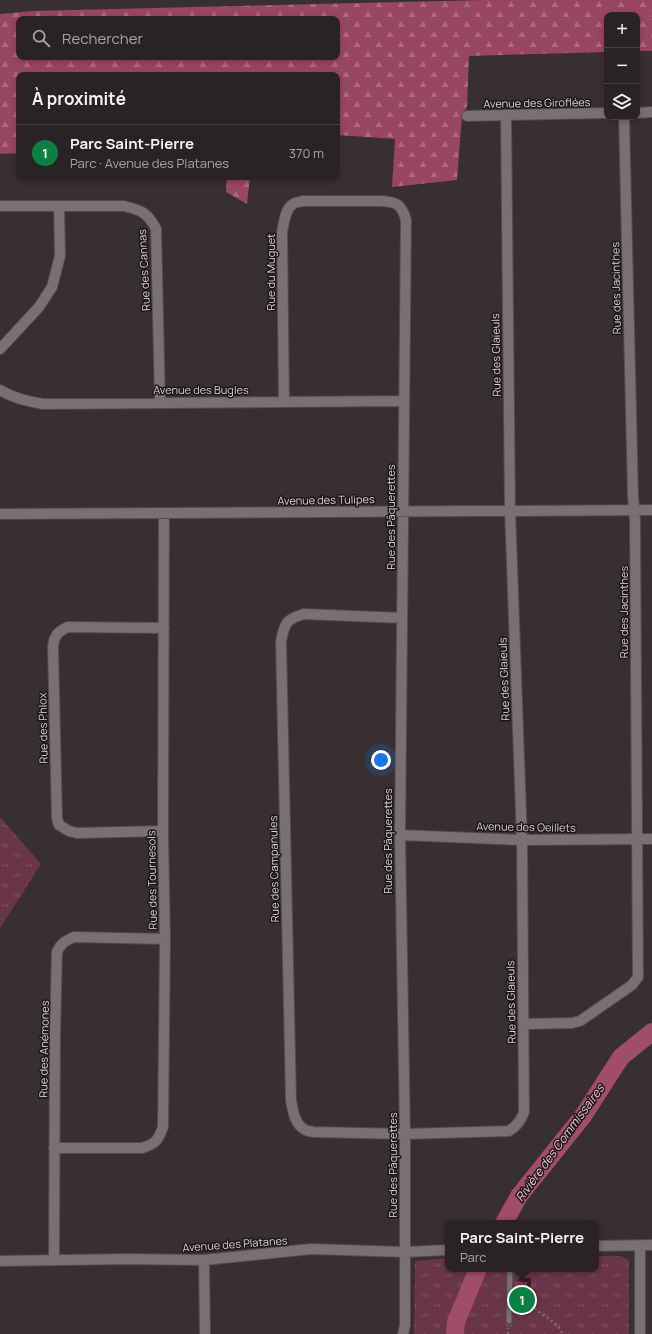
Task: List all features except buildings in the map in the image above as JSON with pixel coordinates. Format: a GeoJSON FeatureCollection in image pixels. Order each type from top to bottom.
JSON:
{"type":"FeatureCollection","features":[{"type":"Feature","properties":{"kind":"street"},"geometry":{"type":"LineString","coordinates":[[640,113],[652,112]]}},
{"type":"Feature","properties":{"kind":"street","name":"Avenue des Giroflées"},"geometry":{"type":"LineString","coordinates":[[467,116],[604,113]]}},
{"type":"Feature","properties":{"kind":"street","name":"Rue des Glaïeuls"},"geometry":{"type":"LineString","coordinates":[[405,1134],[509,1131],[521,1120],[524,1112],[522,840],[510,510],[506,116]]}},
{"type":"Feature","properties":{"kind":"street","name":"Rue des Jacinthes"},"geometry":{"type":"LineString","coordinates":[[524,1024],[572,1023],[580,1021],[632,985],[638,977],[634,510],[624,120]]}},
{"type":"Feature","properties":{"kind":"street","name":"Rue du Muguet"},"geometry":{"type":"LineString","coordinates":[[284,402],[282,232],[284,220],[288,210],[293,204],[303,201],[392,201],[399,205]]}},
{"type":"Feature","properties":{"kind":"street","name":"Rue des Pâquerettes"},"geometry":{"type":"LineString","coordinates":[[399,205],[404,212],[406,220],[400,835],[405,1134],[405,1326],[403,1334]]}},
{"type":"Feature","properties":{"kind":"street","name":"Rue des Cannas"},"geometry":{"type":"LineString","coordinates":[[0,206],[124,206],[144,212],[152,220],[156,229],[160,403]]}},
{"type":"Feature","properties":{"kind":"street"},"geometry":{"type":"LineString","coordinates":[[0,349],[39,307],[52,287],[60,256],[59,206]]}},
{"type":"Feature","properties":{"kind":"street","name":"Avenue des Bugles"},"geometry":{"type":"LineString","coordinates":[[0,390],[9,395],[43,404],[404,401]]}},
{"type":"Feature","properties":{"kind":"street","name":"Avenue des Tulipes"},"geometry":{"type":"LineString","coordinates":[[0,514],[164,514],[403,510],[652,510]]}},
{"type":"Feature","properties":{"kind":"street","name":"Rue des Tournesols"},"geometry":{"type":"LineString","coordinates":[[54,1148],[142,1148],[152,1145],[160,1136],[162,1127],[165,939],[163,830],[164,514]]}},
{"type":"Feature","properties":{"kind":"street","name":"Rue des Campanules"},"geometry":{"type":"LineString","coordinates":[[402,618],[304,614],[294,617],[287,622],[283,630],[281,642],[291,1100],[293,1114],[303,1129],[313,1132],[405,1134]]}},
{"type":"Feature","properties":{"kind":"street","name":"Rue des Phlox"},"geometry":{"type":"LineString","coordinates":[[163,830],[77,833],[68,832],[59,825],[57,818],[53,647],[56,635],[61,630],[68,627],[164,628]]}},
{"type":"Feature","properties":{"kind":"street","name":"Avenue des Oeillets"},"geometry":{"type":"LineString","coordinates":[[400,835],[522,840],[652,839]]}},
{"type":"Feature","properties":{"kind":"street","name":"Rue des Anémones"},"geometry":{"type":"LineString","coordinates":[[54,1260],[57,952],[60,945],[74,937],[165,939]]}},
{"type":"Feature","properties":{"kind":"street"},"geometry":{"type":"LineString","coordinates":[[599,1246],[652,1245]]}},
{"type":"Feature","properties":{"kind":"street"},"geometry":{"type":"LineString","coordinates":[[640,1246],[640,1334]]}},
{"type":"Feature","properties":{"kind":"street","name":"Avenue des Platanes"},"geometry":{"type":"LineString","coordinates":[[0,1261],[126,1259],[204,1260],[311,1250],[405,1252],[445,1250]]}},
{"type":"Feature","properties":{"kind":"street"},"geometry":{"type":"LineString","coordinates":[[204,1260],[204,1334]]}},
{"type":"Feature","properties":{"kind":"lane"},"geometry":{"type":"LineString","coordinates":[[509,1321],[510,1272]]}},
{"type":"Feature","properties":{"kind":"path"},"geometry":{"type":"LineString","coordinates":[[509,1300],[526,1302],[557,1325],[563,1334]]}},
{"type":"Feature","properties":{"kind":"green space"},"geometry":{"type":"Polygon","coordinates":[[[484,0],[652,0],[652,51],[640,51],[640,12],[604,12],[604,52],[469,56],[467,107],[462,115],[457,180],[392,187],[395,139],[340,135],[340,72],[16,72],[16,153],[0,154],[0,14],[33,11],[484,0]]]}},
{"type":"Feature","properties":{"kind":"green space"},"geometry":{"type":"Polygon","coordinates":[[[227,180],[250,180],[247,204],[226,192],[227,180]]]}},
{"type":"Feature","properties":{"kind":"green space"},"geometry":{"type":"Polygon","coordinates":[[[0,817],[41,864],[0,928],[0,817]]]}},
{"type":"Feature","properties":{"kind":"green space"},"geometry":{"type":"Polygon","coordinates":[[[599,1256],[622,1257],[629,1261],[629,1334],[414,1334],[415,1261],[445,1258],[445,1272],[599,1272],[599,1256]]]}},
{"type":"Feature","properties":{"kind":"waterway","name":"Rivière des Commissaires"},"geometry":{"type":"LineString","coordinates":[[506,1220],[519,1196],[583,1116],[621,1057],[652,1032]]}},
{"type":"Feature","properties":{"kind":"waterway","name":"Rivière des Commissaires"},"geometry":{"type":"LineString","coordinates":[[455,1334],[456,1322],[477,1272]]}},
{"type":"Feature","properties":{"kind":"place","name":"Parc Saint-Pierre"},"geometry":{"type":"Point","coordinates":[522,1300]}}]}
